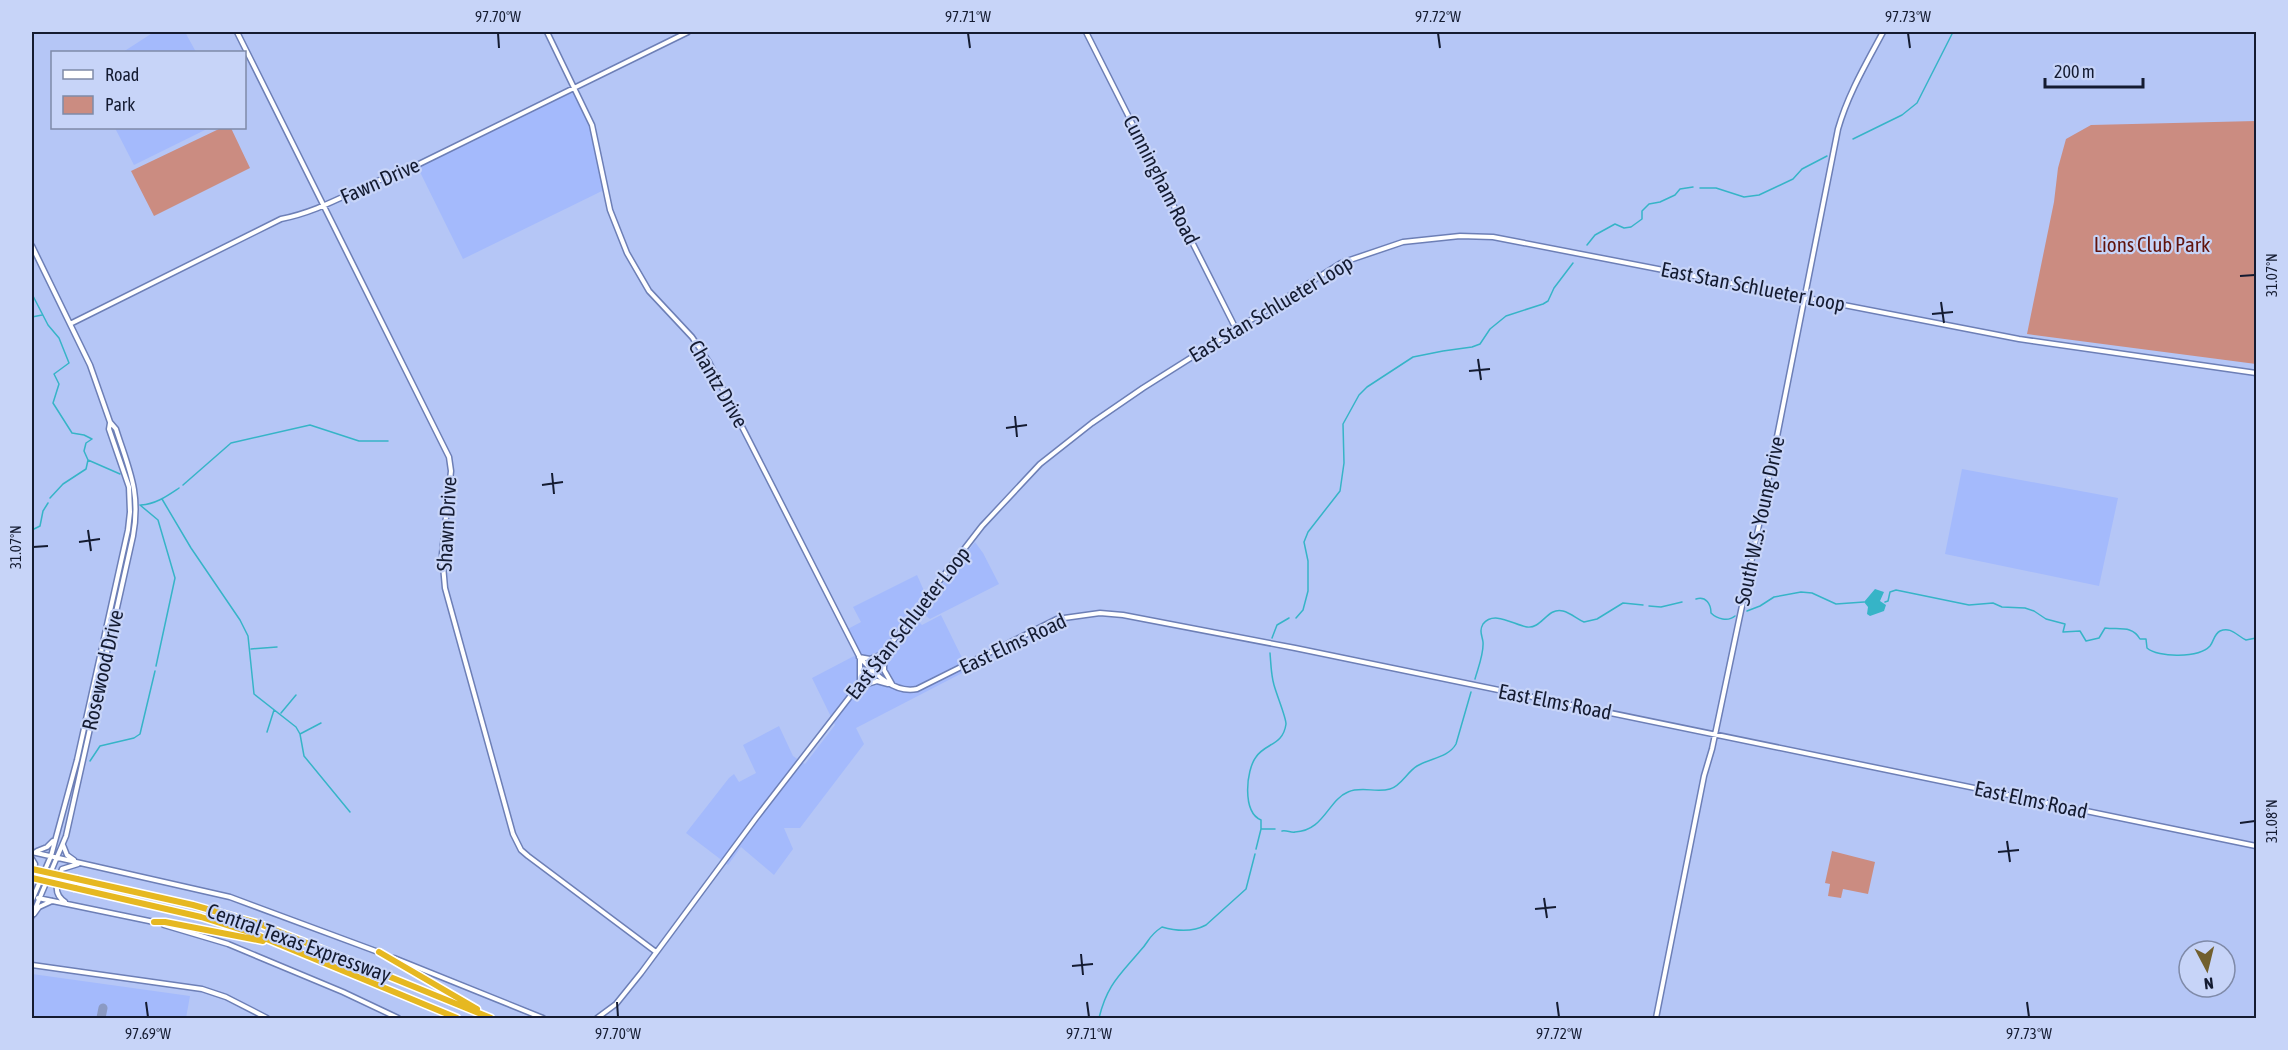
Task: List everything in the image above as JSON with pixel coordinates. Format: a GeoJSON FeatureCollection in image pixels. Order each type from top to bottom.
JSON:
{"type":"FeatureCollection","features":[{"type":"Feature","properties":{"kind":"highway","name":"Central Texas Expressway"},"geometry":{"type":"LineString","coordinates":[[32,869],[202,907],[260,924],[489,1018]]}},
{"type":"Feature","properties":{"kind":"highway","name":"Central Texas Expressway"},"geometry":{"type":"LineString","coordinates":[[32,878],[201,917],[278,944],[457,1018]]}},
{"type":"Feature","properties":{"kind":"highway"},"geometry":{"type":"LineString","coordinates":[[154,922],[165,922],[278,944]]}},
{"type":"Feature","properties":{"kind":"highway"},"geometry":{"type":"LineString","coordinates":[[379,952],[489,1018]]}},
{"type":"Feature","properties":{"kind":"main road","name":"Shawn Drive"},"geometry":{"type":"LineString","coordinates":[[237,32],[449,457],[451,471],[442,554],[445,588],[517,843],[528,856],[656,952]]}},
{"type":"Feature","properties":{"kind":"main road","name":"Chantz Drive"},"geometry":{"type":"LineString","coordinates":[[547,32],[592,125],[610,210],[627,253],[649,291],[692,337],[709,362],[860,657],[871,670]]}},
{"type":"Feature","properties":{"kind":"main road","name":"Fawn Drive"},"geometry":{"type":"LineString","coordinates":[[70,324],[281,219],[304,215],[372,183],[413,167],[688,32]]}},
{"type":"Feature","properties":{"kind":"main road","name":"Cunningham Road"},"geometry":{"type":"LineString","coordinates":[[1086,32],[1236,329]]}},
{"type":"Feature","properties":{"kind":"main road","name":"South W.S. Young Drive"},"geometry":{"type":"LineString","coordinates":[[1656,1018],[1838,129],[1845,106],[1883,32]]}},
{"type":"Feature","properties":{"kind":"main road","name":"East Stan Schlueter Loop"},"geometry":{"type":"LineString","coordinates":[[603,1018],[982,526],[1040,464],[1092,423],[1341,263],[1403,242],[1460,236],[1511,239],[2019,339],[2256,373]]}},
{"type":"Feature","properties":{"kind":"main road","name":"Rosewood Drive"},"geometry":{"type":"LineString","coordinates":[[32,246],[90,365],[110,422],[116,429],[134,486],[136,517],[62,844],[34,898]]}},
{"type":"Feature","properties":{"kind":"main road","name":"Rosewood Drive"},"geometry":{"type":"LineString","coordinates":[[32,917],[34,898],[51,856],[76,760],[128,530],[130,494],[109,429],[110,422]]}},
{"type":"Feature","properties":{"kind":"main road","name":"East Elms Road"},"geometry":{"type":"LineString","coordinates":[[871,670],[904,690],[917,689],[1051,622],[1071,616],[1100,613],[1135,617],[2256,846]]}},
{"type":"Feature","properties":{"kind":"main road"},"geometry":{"type":"LineString","coordinates":[[858,687],[861,678],[860,657],[870,658],[884,653],[884,670],[892,684]]}},
{"type":"Feature","properties":{"kind":"main road"},"geometry":{"type":"LineString","coordinates":[[858,687],[877,681],[892,684]]}},
{"type":"Feature","properties":{"kind":"main road"},"geometry":{"type":"LineString","coordinates":[[32,852],[47,847],[55,838]]}},
{"type":"Feature","properties":{"kind":"main road"},"geometry":{"type":"LineString","coordinates":[[62,844],[68,855],[80,862]]}},
{"type":"Feature","properties":{"kind":"main road"},"geometry":{"type":"LineString","coordinates":[[32,852],[230,897],[379,952],[543,1018]]}},
{"type":"Feature","properties":{"kind":"main road"},"geometry":{"type":"LineString","coordinates":[[32,859],[34,864],[32,878]]}},
{"type":"Feature","properties":{"kind":"main road"},"geometry":{"type":"LineString","coordinates":[[70,905],[59,898],[56,891],[58,879],[62,869],[80,862]]}},
{"type":"Feature","properties":{"kind":"main road"},"geometry":{"type":"LineString","coordinates":[[34,898],[154,922],[228,944],[343,992],[398,1018]]}},
{"type":"Feature","properties":{"kind":"main road"},"geometry":{"type":"LineString","coordinates":[[32,917],[39,907],[52,901]]}},
{"type":"Feature","properties":{"kind":"main road"},"geometry":{"type":"LineString","coordinates":[[33,964],[202,990],[234,1001],[267,1018]]}},
{"type":"Feature","properties":{"kind":"main road","name":"East Stan Schlueter Loop"},"geometry":{"type":"LineString","coordinates":[[597,1018],[606,1013]]}},
{"type":"Feature","properties":{"kind":"shaded area"},"geometry":{"type":"Polygon","coordinates":[[[154,32],[185,32],[195,51],[125,51],[154,32]]]}},
{"type":"Feature","properties":{"kind":"shaded area"},"geometry":{"type":"Polygon","coordinates":[[[574,91],[592,132],[604,190],[463,259],[418,168],[574,91]]]}},
{"type":"Feature","properties":{"kind":"shaded area"},"geometry":{"type":"Polygon","coordinates":[[[116,129],[207,129],[134,165],[116,129]]]}},
{"type":"Feature","properties":{"kind":"shaded area"},"geometry":{"type":"Polygon","coordinates":[[[1962,469],[2118,498],[2099,586],[1945,554],[1962,469]]]}},
{"type":"Feature","properties":{"kind":"shaded area"},"geometry":{"type":"Polygon","coordinates":[[[975,542],[999,584],[930,619],[921,612],[975,542]]]}},
{"type":"Feature","properties":{"kind":"shaded area"},"geometry":{"type":"Polygon","coordinates":[[[917,575],[925,593],[909,612],[922,625],[941,615],[968,670],[856,728],[864,744],[800,828],[784,828],[793,849],[774,875],[741,847],[728,865],[686,833],[729,778],[734,774],[739,782],[756,773],[743,745],[779,726],[793,756],[805,764],[835,725],[812,678],[856,655],[844,631],[861,622],[853,607],[917,575]]]}},
{"type":"Feature","properties":{"kind":"shaded area"},"geometry":{"type":"Polygon","coordinates":[[[1875,589],[1884,592],[1880,601],[1886,605],[1884,611],[1870,616],[1867,614],[1868,607],[1864,602],[1875,589]]]}},
{"type":"Feature","properties":{"kind":"shaded area"},"geometry":{"type":"Polygon","coordinates":[[[32,974],[190,996],[186,1018],[32,1018],[32,974]]]}},
{"type":"Feature","properties":{"kind":"green space","name":"Lions Club Park"},"geometry":{"type":"Polygon","coordinates":[[[2256,121],[2256,364],[2027,334],[2054,202],[2058,168],[2066,139],[2091,125],[2256,121]]]}},
{"type":"Feature","properties":{"kind":"green space"},"geometry":{"type":"Polygon","coordinates":[[[219,129],[231,129],[250,168],[154,216],[131,171],[219,129]]]}},
{"type":"Feature","properties":{"kind":"green space"},"geometry":{"type":"Polygon","coordinates":[[[1832,851],[1875,862],[1868,894],[1843,889],[1841,898],[1828,896],[1830,884],[1825,883],[1832,851]]]}},
{"type":"Feature","properties":{"kind":"waterway"},"geometry":{"type":"LineString","coordinates":[[1853,139],[1902,115],[1917,103],[1953,32]]}},
{"type":"Feature","properties":{"kind":"waterway"},"geometry":{"type":"LineString","coordinates":[[1700,188],[1716,188],[1744,197],[1759,195],[1793,179],[1802,169],[1827,156]]}},
{"type":"Feature","properties":{"kind":"waterway"},"geometry":{"type":"LineString","coordinates":[[1587,245],[1595,235],[1615,224],[1624,228],[1631,227],[1642,219],[1642,211],[1649,204],[1675,195],[1680,189],[1693,187]]}},
{"type":"Feature","properties":{"kind":"waterway"},"geometry":{"type":"LineString","coordinates":[[1296,618],[1303,610],[1308,591],[1308,561],[1304,542],[1308,532],[1340,491],[1344,463],[1343,424],[1359,395],[1367,387],[1413,357],[1480,344],[1490,329],[1506,316],[1548,301],[1554,288],[1573,263]]}},
{"type":"Feature","properties":{"kind":"waterway"},"geometry":{"type":"LineString","coordinates":[[32,294],[48,325],[59,338],[69,363],[54,374],[59,384],[53,403],[72,433],[92,439],[86,443],[84,451],[88,460],[120,474]]}},
{"type":"Feature","properties":{"kind":"waterway"},"geometry":{"type":"LineString","coordinates":[[32,317],[42,315]]}},
{"type":"Feature","properties":{"kind":"waterway"},"geometry":{"type":"LineString","coordinates":[[183,485],[231,443],[310,425],[359,441],[388,441]]}},
{"type":"Feature","properties":{"kind":"waterway"},"geometry":{"type":"LineString","coordinates":[[50,498],[63,484],[86,469],[88,460]]}},
{"type":"Feature","properties":{"kind":"waterway"},"geometry":{"type":"LineString","coordinates":[[141,505],[166,497],[179,488]]}},
{"type":"Feature","properties":{"kind":"waterway"},"geometry":{"type":"LineString","coordinates":[[162,499],[248,636],[254,694],[296,727],[300,734],[321,723]]}},
{"type":"Feature","properties":{"kind":"waterway"},"geometry":{"type":"LineString","coordinates":[[32,530],[40,526],[43,511],[48,503]]}},
{"type":"Feature","properties":{"kind":"waterway"},"geometry":{"type":"LineString","coordinates":[[140,505],[158,520],[175,578],[156,666]]}},
{"type":"Feature","properties":{"kind":"waterway"},"geometry":{"type":"LineString","coordinates":[[1885,602],[1888,601],[1890,592],[1896,590],[1969,605],[1993,603],[2002,607],[2025,608],[2046,619],[2065,624],[2063,632],[2080,631],[2086,641],[2099,638],[2105,628],[2125,629],[2133,632],[2140,639],[2146,639],[2147,648],[2152,651],[2169,655],[2188,655],[2205,650],[2210,646],[2216,634],[2224,630],[2231,631],[2246,640],[2256,638]]}},
{"type":"Feature","properties":{"kind":"waterway"},"geometry":{"type":"LineString","coordinates":[[1747,611],[1774,597],[1801,592],[1812,593],[1836,604],[1864,602]]}},
{"type":"Feature","properties":{"kind":"waterway"},"geometry":{"type":"LineString","coordinates":[[1696,599],[1707,601],[1711,613],[1716,617],[1726,619],[1735,616]]}},
{"type":"Feature","properties":{"kind":"waterway"},"geometry":{"type":"LineString","coordinates":[[1649,606],[1661,607],[1682,602]]}},
{"type":"Feature","properties":{"kind":"waterway"},"geometry":{"type":"LineString","coordinates":[[1475,679],[1483,651],[1481,629],[1488,620],[1498,618],[1532,627],[1553,612],[1563,611],[1584,622],[1597,619],[1623,603],[1643,605]]}},
{"type":"Feature","properties":{"kind":"waterway"},"geometry":{"type":"LineString","coordinates":[[1272,638],[1277,625],[1289,618]]}},
{"type":"Feature","properties":{"kind":"waterway"},"geometry":{"type":"LineString","coordinates":[[251,649],[277,647]]}},
{"type":"Feature","properties":{"kind":"waterway"},"geometry":{"type":"LineString","coordinates":[[1256,849],[1261,820],[1255,816],[1248,800],[1250,771],[1256,757],[1278,740],[1286,724],[1273,681],[1270,653]]}},
{"type":"Feature","properties":{"kind":"waterway"},"geometry":{"type":"LineString","coordinates":[[90,761],[100,746],[134,738],[140,734],[155,671]]}},
{"type":"Feature","properties":{"kind":"waterway"},"geometry":{"type":"LineString","coordinates":[[1282,831],[1305,830],[1319,821],[1335,801],[1348,792],[1390,789],[1417,766],[1453,749],[1471,692]]}},
{"type":"Feature","properties":{"kind":"waterway"},"geometry":{"type":"LineString","coordinates":[[281,713],[296,695]]}},
{"type":"Feature","properties":{"kind":"waterway"},"geometry":{"type":"LineString","coordinates":[[267,732],[274,710]]}},
{"type":"Feature","properties":{"kind":"waterway"},"geometry":{"type":"LineString","coordinates":[[300,734],[304,756],[350,812]]}},
{"type":"Feature","properties":{"kind":"waterway"},"geometry":{"type":"LineString","coordinates":[[1262,829],[1275,829]]}},
{"type":"Feature","properties":{"kind":"waterway"},"geometry":{"type":"LineString","coordinates":[[1099,1018],[1106,997],[1115,981],[1154,934],[1162,927],[1184,930],[1206,925],[1246,889],[1255,854]]}},
{"type":"Feature","properties":{"kind":"taxiway"},"geometry":{"type":"LineString","coordinates":[[101,1018],[103,1008]]}}]}
